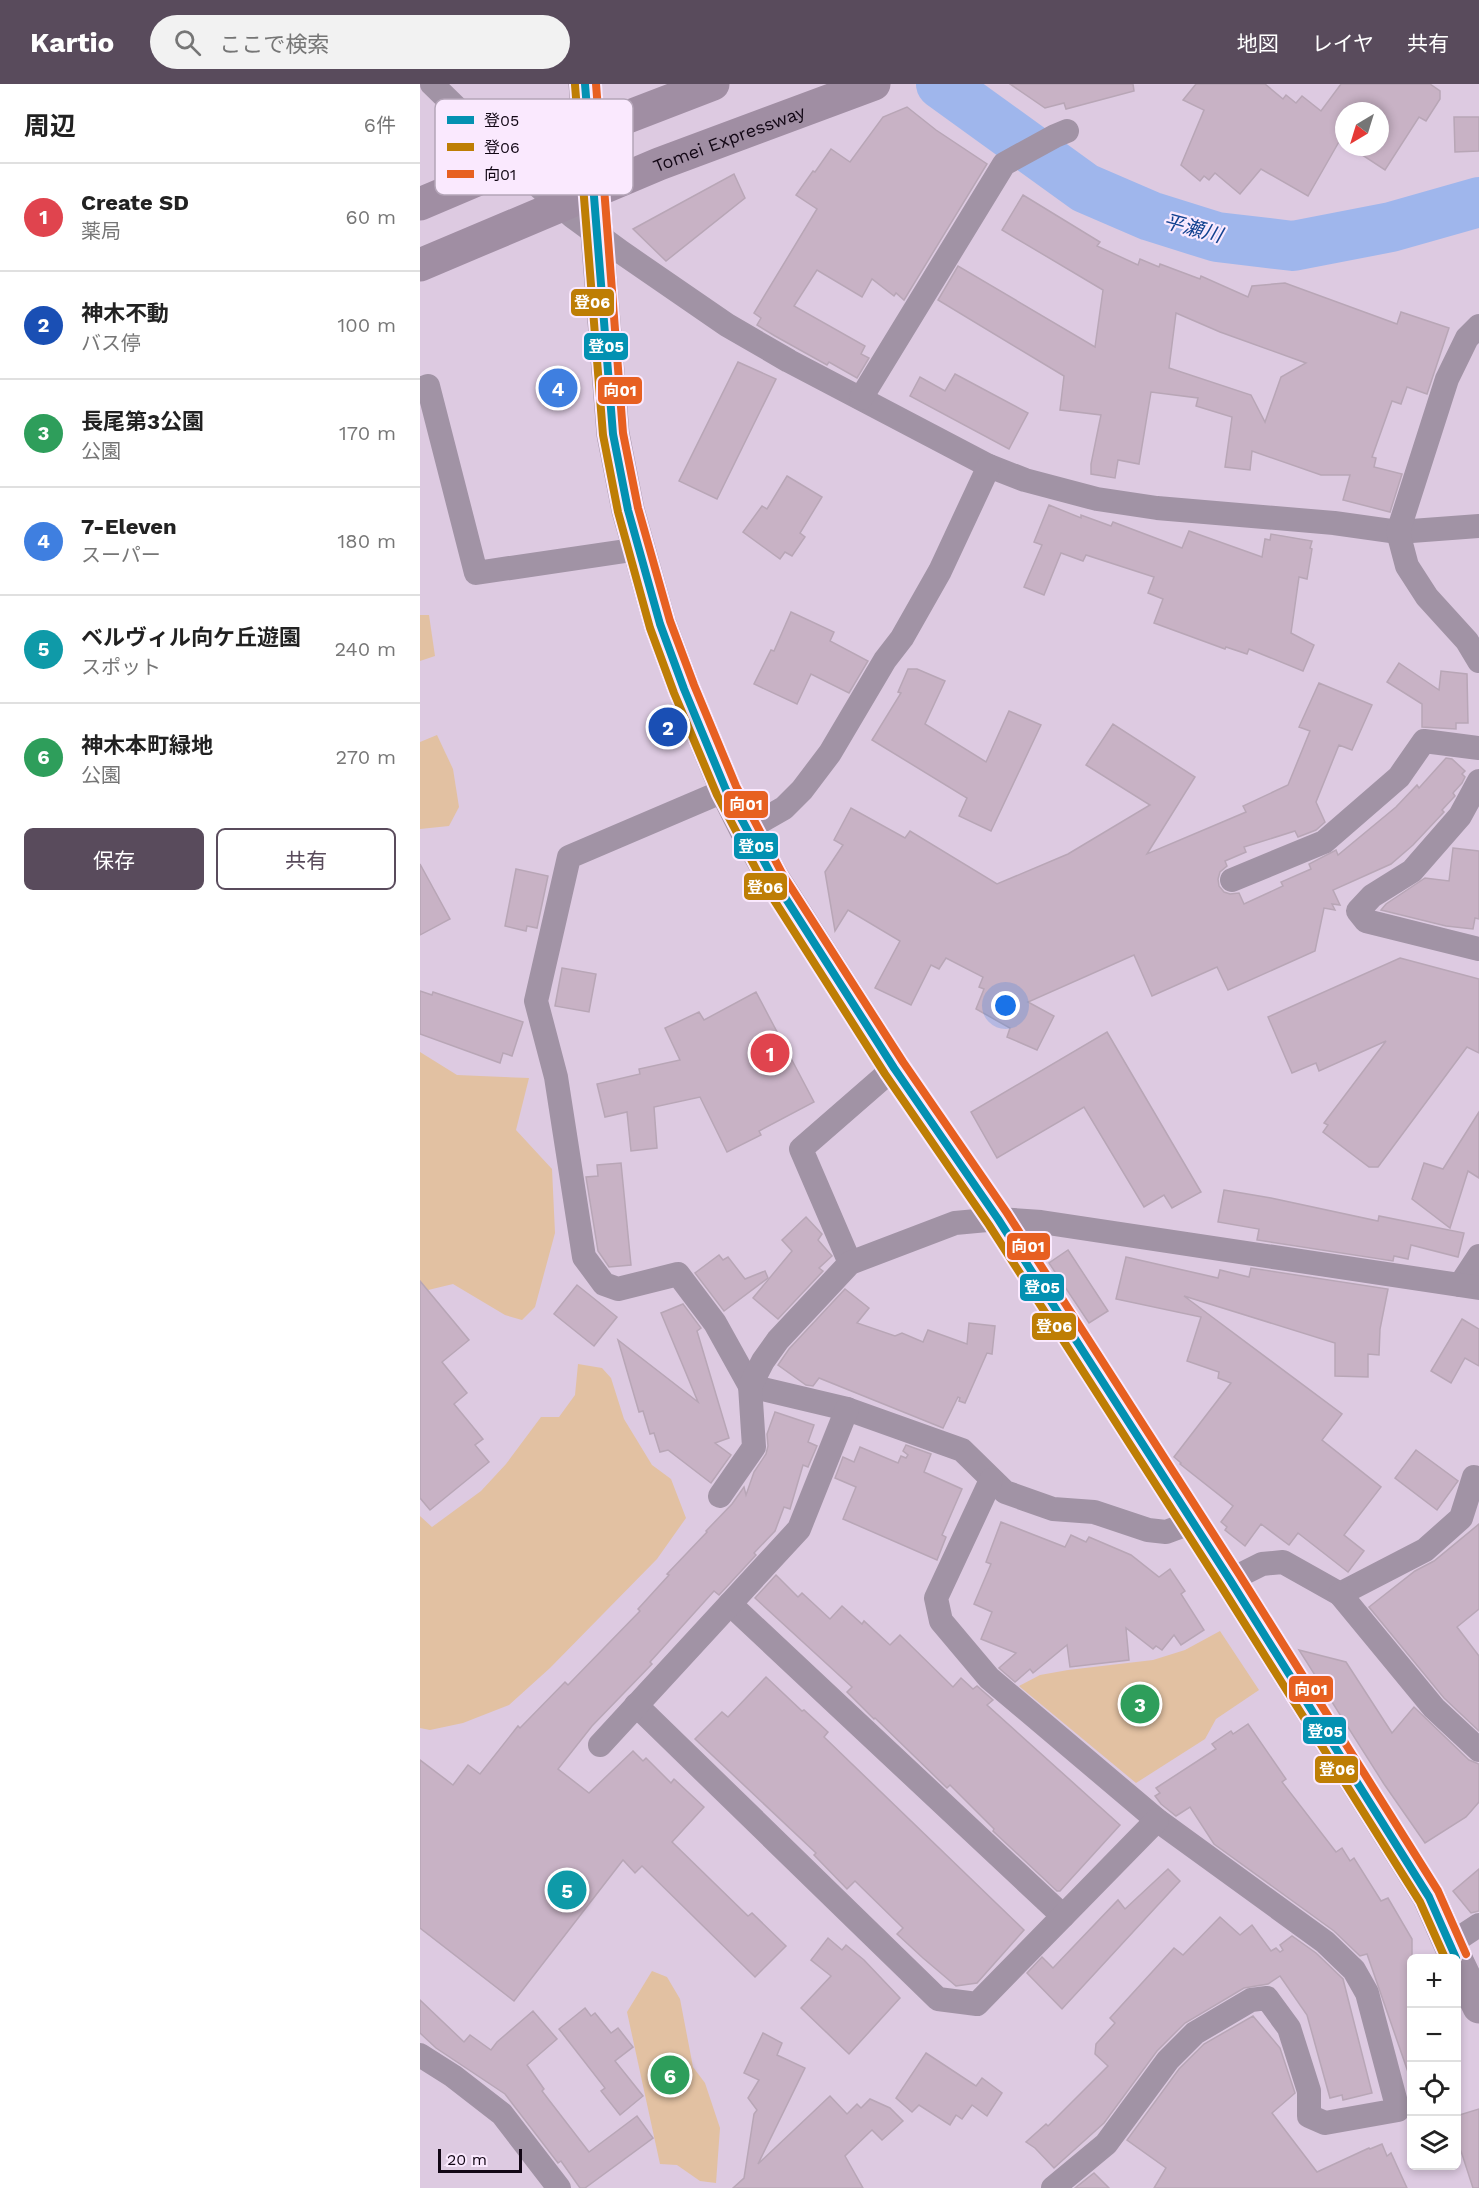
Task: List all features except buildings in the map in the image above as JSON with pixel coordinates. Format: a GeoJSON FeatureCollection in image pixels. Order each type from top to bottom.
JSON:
{"type":"FeatureCollection","features":[{"type":"Feature","properties":{"kind":"highway"},"geometry":{"type":"LineString","coordinates":[[633,115],[713,84]]}},
{"type":"Feature","properties":{"kind":"highway","name":"Tomei Expressway"},"geometry":{"type":"LineString","coordinates":[[633,175],[874,84]]}},
{"type":"Feature","properties":{"kind":"highway"},"geometry":{"type":"LineString","coordinates":[[420,204],[441,195]]}},
{"type":"Feature","properties":{"kind":"highway","name":"Tomei Expressway"},"geometry":{"type":"LineString","coordinates":[[420,265],[586,195]]}},
{"type":"Feature","properties":{"kind":"street"},"geometry":{"type":"LineString","coordinates":[[432,84],[447,99]]}},
{"type":"Feature","properties":{"kind":"street"},"geometry":{"type":"LineString","coordinates":[[585,84],[586,99]]}},
{"type":"Feature","properties":{"kind":"street"},"geometry":{"type":"LineString","coordinates":[[861,398],[1004,165],[1061,134]]}},
{"type":"Feature","properties":{"kind":"street"},"geometry":{"type":"LineString","coordinates":[[551,195],[597,234],[727,325],[789,361],[989,466],[1025,480],[1097,499],[1157,508],[1334,523],[1398,532],[1479,526]]}},
{"type":"Feature","properties":{"kind":"street"},"geometry":{"type":"LineString","coordinates":[[594,195],[613,434],[628,510],[664,635],[726,790],[746,830],[774,880],[894,1068],[998,1219],[1230,1580],[1429,1897],[1454,1954],[1479,1925]]}},
{"type":"Feature","properties":{"kind":"street"},"geometry":{"type":"LineString","coordinates":[[1479,326],[1467,338],[1447,379],[1398,532],[1407,566],[1427,597],[1467,640],[1479,661]]}},
{"type":"Feature","properties":{"kind":"street"},"geometry":{"type":"LineString","coordinates":[[420,389],[428,386],[476,573],[639,549]]}},
{"type":"Feature","properties":{"kind":"street"},"geometry":{"type":"LineString","coordinates":[[746,830],[784,808],[802,790],[830,753],[885,660],[902,638],[940,571],[989,466]]}},
{"type":"Feature","properties":{"kind":"street"},"geometry":{"type":"LineString","coordinates":[[1232,880],[1324,842],[1399,777],[1424,741],[1479,748]]}},
{"type":"Feature","properties":{"kind":"street"},"geometry":{"type":"LineString","coordinates":[[1479,782],[1460,816],[1412,871],[1372,896],[1358,910],[1366,921],[1479,949]]}},
{"type":"Feature","properties":{"kind":"street"},"geometry":{"type":"LineString","coordinates":[[720,1496],[754,1448],[750,1386],[715,1323],[678,1274],[618,1289],[604,1284],[584,1257],[556,1077],[536,1001],[569,857],[726,790]]}},
{"type":"Feature","properties":{"kind":"street"},"geometry":{"type":"LineString","coordinates":[[850,1263],[801,1149],[894,1068]]}},
{"type":"Feature","properties":{"kind":"street"},"geometry":{"type":"LineString","coordinates":[[750,1386],[778,1340],[850,1263],[955,1223],[998,1219],[1052,1224],[1469,1286],[1479,1256]]}},
{"type":"Feature","properties":{"kind":"street"},"geometry":{"type":"LineString","coordinates":[[750,1386],[847,1409],[962,1450],[1005,1492],[1053,1509],[1094,1512],[1148,1530],[1166,1532],[1193,1522]]}},
{"type":"Feature","properties":{"kind":"street"},"geometry":{"type":"LineString","coordinates":[[600,1745],[799,1529],[847,1409]]}},
{"type":"Feature","properties":{"kind":"street"},"geometry":{"type":"LineString","coordinates":[[1340,1594],[1425,1550],[1461,1518],[1474,1477]]}},
{"type":"Feature","properties":{"kind":"street"},"geometry":{"type":"LineString","coordinates":[[991,1480],[936,1598],[941,1621],[989,1678],[1157,1820],[1325,1942],[1354,1970],[1367,1993],[1398,2110],[1325,2123],[1309,2116],[1309,2091],[1289,2028],[1267,1998],[1251,2000],[1195,2033],[1168,2060],[1106,2144],[1053,2188]]}},
{"type":"Feature","properties":{"kind":"street"},"geometry":{"type":"LineString","coordinates":[[1230,1580],[1262,1564],[1283,1562],[1340,1594],[1434,1707],[1479,1750]]}},
{"type":"Feature","properties":{"kind":"street"},"geometry":{"type":"LineString","coordinates":[[730,1604],[1063,1917]]}},
{"type":"Feature","properties":{"kind":"street"},"geometry":{"type":"LineString","coordinates":[[636,1705],[938,1999],[977,2004],[1157,1820]]}},
{"type":"Feature","properties":{"kind":"street"},"geometry":{"type":"LineString","coordinates":[[1461,1969],[1479,2007]]}},
{"type":"Feature","properties":{"kind":"street"},"geometry":{"type":"LineString","coordinates":[[420,2055],[453,2076],[502,2114],[559,2188]]}},
{"type":"Feature","properties":{"kind":"shaded area"},"geometry":{"type":"Polygon","coordinates":[[[420,615],[429,615],[435,656],[420,661],[420,615]]]}},
{"type":"Feature","properties":{"kind":"shaded area"},"geometry":{"type":"Polygon","coordinates":[[[437,735],[453,769],[459,807],[449,826],[420,829],[420,742],[437,735]]]}},
{"type":"Feature","properties":{"kind":"shaded area"},"geometry":{"type":"Polygon","coordinates":[[[420,1052],[457,1075],[529,1078],[516,1130],[552,1169],[555,1233],[535,1307],[522,1320],[505,1315],[453,1284],[420,1292],[420,1052]]]}},
{"type":"Feature","properties":{"kind":"shaded area"},"geometry":{"type":"Polygon","coordinates":[[[578,1364],[602,1368],[611,1378],[624,1419],[652,1465],[671,1479],[686,1518],[657,1559],[550,1668],[509,1705],[463,1723],[430,1730],[420,1728],[420,1516],[432,1527],[481,1491],[506,1464],[541,1417],[559,1417],[575,1395],[578,1364]]]}},
{"type":"Feature","properties":{"kind":"shaded area"},"geometry":{"type":"Polygon","coordinates":[[[1220,1631],[1259,1690],[1216,1719],[1205,1739],[1136,1783],[1019,1686],[1040,1675],[1153,1660],[1185,1650],[1220,1631]]]}},
{"type":"Feature","properties":{"kind":"shaded area"},"geometry":{"type":"Polygon","coordinates":[[[652,1971],[667,1977],[680,1999],[693,2067],[705,2083],[720,2128],[716,2183],[700,2181],[677,2165],[660,2164],[627,2012],[652,1971]]]}},
{"type":"Feature","properties":{"kind":"waterway","name":"平瀬川"},"geometry":{"type":"LineString","coordinates":[[941,84],[1085,188],[1150,216],[1217,237],[1293,246],[1391,227],[1479,202]]}},
{"type":"Feature","properties":{"kind":"transit line","name":"登05"},"geometry":{"type":"LineString","coordinates":[[585,84],[586,99]]}},
{"type":"Feature","properties":{"kind":"transit line","name":"向01"},"geometry":{"type":"LineString","coordinates":[[596,84],[597,99]]}},
{"type":"Feature","properties":{"kind":"transit line","name":"登06"},"geometry":{"type":"LineString","coordinates":[[575,85],[576,99]]}},
{"type":"Feature","properties":{"kind":"transit line","name":"登06"},"geometry":{"type":"LineString","coordinates":[[584,195],[603,435],[618,512],[650,628],[674,693],[717,795],[765,886],[885,1074],[989,1225],[1221,1586],[1420,1902],[1443,1954]]}},
{"type":"Feature","properties":{"kind":"transit line","name":"登05"},"geometry":{"type":"LineString","coordinates":[[594,195],[613,434],[628,510],[660,624],[726,790],[774,880],[894,1068],[998,1219],[1230,1580],[1429,1897],[1454,1954]]}},
{"type":"Feature","properties":{"kind":"transit line","name":"向01"},"geometry":{"type":"LineString","coordinates":[[605,195],[623,433],[638,508],[670,621],[736,786],[783,875],[903,1062],[1007,1213],[1239,1574],[1438,1891],[1466,1954]]}},
{"type":"Feature","properties":{"kind":"place","name":"7-Eleven"},"geometry":{"type":"Point","coordinates":[558,388]}},
{"type":"Feature","properties":{"kind":"place","name":"神木不動"},"geometry":{"type":"Point","coordinates":[668,727]}},
{"type":"Feature","properties":{"kind":"place","name":"Create SD"},"geometry":{"type":"Point","coordinates":[770,1053]}},
{"type":"Feature","properties":{"kind":"place","name":"長尾第3公園"},"geometry":{"type":"Point","coordinates":[1140,1704]}},
{"type":"Feature","properties":{"kind":"place","name":"ベルヴィル向ケ丘遊園"},"geometry":{"type":"Point","coordinates":[567,1890]}},
{"type":"Feature","properties":{"kind":"place","name":"神木本町緑地"},"geometry":{"type":"Point","coordinates":[670,2075]}}]}
